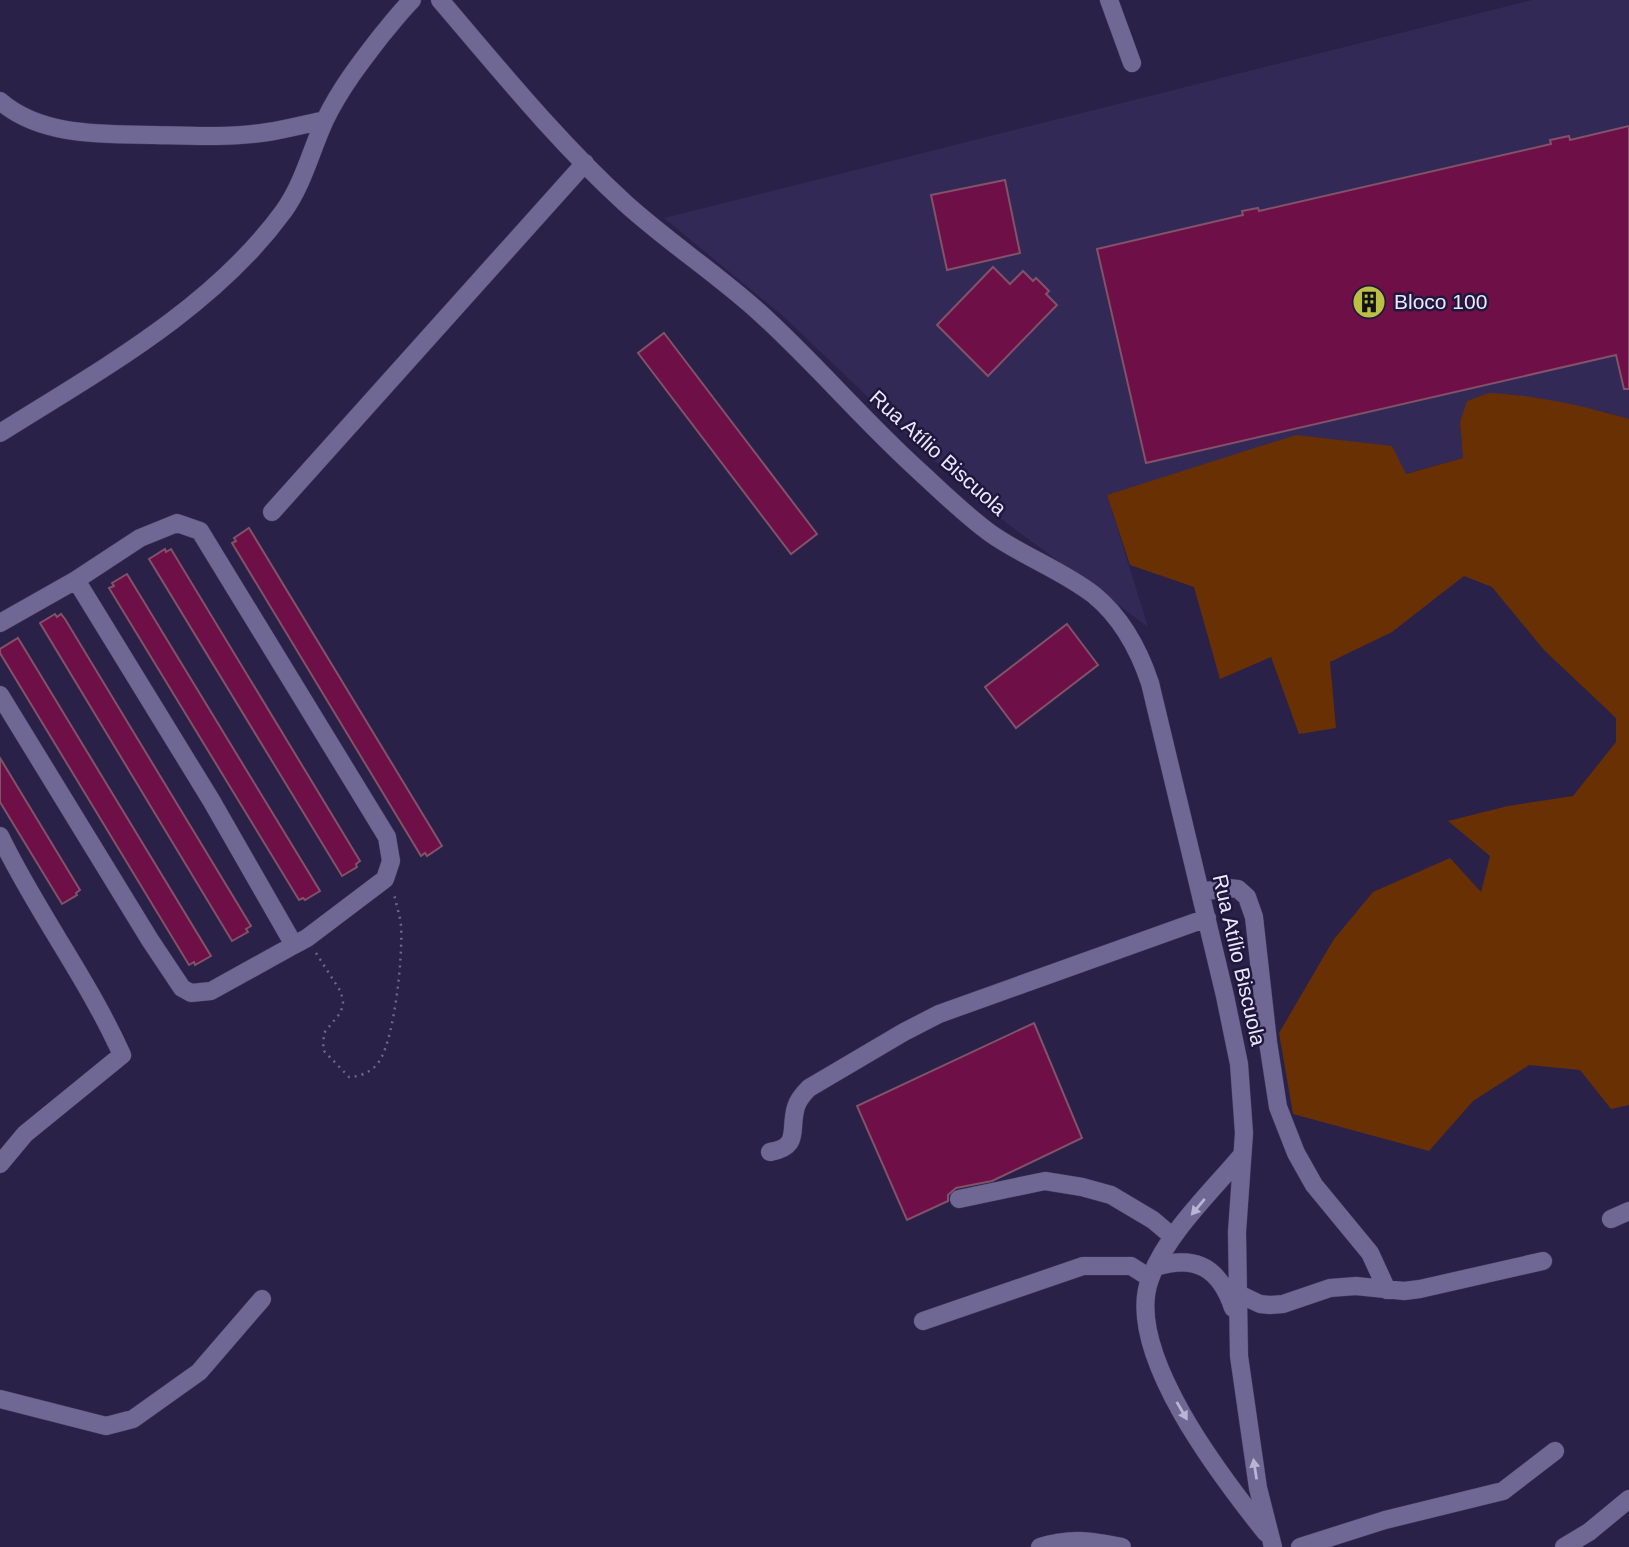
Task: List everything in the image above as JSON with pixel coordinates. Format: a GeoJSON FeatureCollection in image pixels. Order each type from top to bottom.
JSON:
{"type":"FeatureCollection","features":[{"type":"Feature","properties":{"kind":"street"},"geometry":{"type":"LineString","coordinates":[[0,433],[99,371],[196,302],[254,248],[285,209],[302,178],[326,120],[350,76],[412,0]]}},
{"type":"Feature","properties":{"kind":"street","name":"Rua Atílio Biscuola"},"geometry":{"type":"LineString","coordinates":[[440,0],[584,163],[658,232],[760,313],[965,513],[990,533],[1094,595],[1119,621],[1142,660],[1150,683],[1207,918],[1239,1064],[1244,1114],[1237,1232],[1237,1321],[1243,1395],[1258,1488],[1271,1541]]}},
{"type":"Feature","properties":{"kind":"street"},"geometry":{"type":"LineString","coordinates":[[1109,0],[1132,63]]}},
{"type":"Feature","properties":{"kind":"street"},"geometry":{"type":"LineString","coordinates":[[0,101],[10,110],[47,125],[91,134],[208,137],[267,132],[326,120]]}},
{"type":"Feature","properties":{"kind":"street"},"geometry":{"type":"LineString","coordinates":[[272,512],[584,163]]}},
{"type":"Feature","properties":{"kind":"street"},"geometry":{"type":"LineString","coordinates":[[0,623],[76,580],[140,538],[177,523],[200,531],[387,838],[391,861],[385,880],[300,941],[211,991],[191,993],[182,988],[150,940],[0,695]]}},
{"type":"Feature","properties":{"kind":"street"},"geometry":{"type":"LineString","coordinates":[[76,580],[300,941]]}},
{"type":"Feature","properties":{"kind":"street"},"geometry":{"type":"LineString","coordinates":[[0,836],[17,872],[107,1022],[122,1055],[25,1135],[0,1164]]}},
{"type":"Feature","properties":{"kind":"street"},"geometry":{"type":"LineString","coordinates":[[1200,892],[1238,889],[1247,897],[1254,917],[1278,1107],[1296,1153],[1314,1185],[1370,1253],[1387,1290]]}},
{"type":"Feature","properties":{"kind":"street"},"geometry":{"type":"LineString","coordinates":[[770,1152],[783,1150],[790,1142],[795,1110],[808,1087],[904,1032],[939,1014],[1207,918]]}},
{"type":"Feature","properties":{"kind":"street","name":"Rua Atílio Biscuola"},"geometry":{"type":"LineString","coordinates":[[1242,1154],[1173,1237],[1153,1273],[1144,1303],[1147,1329],[1160,1371],[1181,1411],[1240,1500],[1271,1541]]}},
{"type":"Feature","properties":{"kind":"street"},"geometry":{"type":"LineString","coordinates":[[959,1199],[1045,1181],[1082,1186],[1111,1195],[1153,1220],[1173,1237]]}},
{"type":"Feature","properties":{"kind":"street"},"geometry":{"type":"LineString","coordinates":[[1611,1219],[1629,1211]]}},
{"type":"Feature","properties":{"kind":"street"},"geometry":{"type":"LineString","coordinates":[[1237,1293],[1260,1304],[1283,1304],[1330,1288],[1356,1286],[1387,1290],[1420,1289],[1543,1261]]}},
{"type":"Feature","properties":{"kind":"street"},"geometry":{"type":"LineString","coordinates":[[923,1321],[1083,1266],[1131,1266],[1153,1273],[1183,1262],[1210,1270],[1226,1287],[1237,1321]]}},
{"type":"Feature","properties":{"kind":"street"},"geometry":{"type":"LineString","coordinates":[[0,1399],[106,1426],[133,1419],[199,1372],[262,1299]]}},
{"type":"Feature","properties":{"kind":"street"},"geometry":{"type":"LineString","coordinates":[[1300,1547],[1385,1520],[1503,1492],[1555,1451]]}},
{"type":"Feature","properties":{"kind":"street"},"geometry":{"type":"LineString","coordinates":[[1564,1547],[1589,1532],[1629,1499]]}},
{"type":"Feature","properties":{"kind":"street"},"geometry":{"type":"LineString","coordinates":[[1040,1547],[1062,1540],[1122,1547]]}},
{"type":"Feature","properties":{"kind":"path"},"geometry":{"type":"LineString","coordinates":[[300,941],[342,997],[341,1012],[324,1033],[323,1050],[349,1077],[361,1077],[380,1063],[398,974],[401,925],[393,888],[385,880]]}},
{"type":"Feature","properties":{"kind":"shaded area"},"geometry":{"type":"Polygon","coordinates":[[[1532,0],[1629,0],[1629,419],[1597,410],[1509,394],[1460,422],[1463,458],[1405,474],[1392,446],[1107,495],[1148,627],[978,502],[784,317],[664,218],[1532,0]]]}},
{"type":"Feature","properties":{"kind":"shaded area"},"geometry":{"type":"Polygon","coordinates":[[[1489,393],[1560,402],[1629,419],[1629,1105],[1611,1109],[1580,1070],[1529,1065],[1473,1101],[1429,1151],[1293,1114],[1279,1033],[1334,939],[1373,892],[1450,858],[1481,892],[1490,856],[1448,821],[1508,806],[1573,796],[1616,742],[1616,718],[1544,650],[1492,587],[1464,576],[1392,632],[1330,662],[1336,728],[1299,734],[1271,657],[1220,679],[1194,587],[1130,565],[1107,495],[1296,435],[1392,446],[1406,474],[1463,458],[1460,422],[1467,401],[1489,393]]]}},
{"type":"Feature","properties":{"kind":"building","name":"Bloco 100"},"geometry":{"type":"Polygon","coordinates":[[[1629,126],[1629,389],[1624,389],[1616,355],[1146,463],[1097,249],[1243,215],[1242,211],[1258,208],[1259,211],[1551,144],[1550,140],[1569,136],[1570,140],[1629,126]]]}},
{"type":"Feature","properties":{"kind":"building"},"geometry":{"type":"Polygon","coordinates":[[[1005,180],[1020,253],[947,270],[931,195],[1005,180]]]}},
{"type":"Feature","properties":{"kind":"building"},"geometry":{"type":"Polygon","coordinates":[[[993,267],[1010,284],[1023,271],[1033,281],[1036,278],[1049,291],[1046,294],[1057,305],[988,376],[937,325],[993,267]]]}},
{"type":"Feature","properties":{"kind":"building"},"geometry":{"type":"Polygon","coordinates":[[[664,333],[817,534],[791,554],[638,353],[664,333]]]}},
{"type":"Feature","properties":{"kind":"building"},"geometry":{"type":"Polygon","coordinates":[[[249,528],[442,846],[427,856],[425,853],[421,856],[232,543],[236,541],[234,538],[249,528]]]}},
{"type":"Feature","properties":{"kind":"building"},"geometry":{"type":"Polygon","coordinates":[[[165,549],[166,552],[171,549],[360,861],[356,864],[357,867],[342,876],[149,559],[165,549]]]}},
{"type":"Feature","properties":{"kind":"building"},"geometry":{"type":"Polygon","coordinates":[[[127,574],[320,891],[305,900],[299,900],[109,588],[114,586],[112,583],[127,574]]]}},
{"type":"Feature","properties":{"kind":"building"},"geometry":{"type":"Polygon","coordinates":[[[55,614],[57,617],[61,614],[65,619],[251,926],[246,929],[248,932],[232,941],[40,623],[55,614]]]}},
{"type":"Feature","properties":{"kind":"building"},"geometry":{"type":"Polygon","coordinates":[[[1067,624],[1098,665],[1016,728],[985,687],[1067,624]]]}},
{"type":"Feature","properties":{"kind":"building"},"geometry":{"type":"Polygon","coordinates":[[[18,638],[211,956],[195,965],[194,962],[189,965],[0,653],[0,649],[18,638]]]}},
{"type":"Feature","properties":{"kind":"building"},"geometry":{"type":"Polygon","coordinates":[[[0,758],[80,890],[77,895],[62,904],[0,802],[0,758]]]}},
{"type":"Feature","properties":{"kind":"building"},"geometry":{"type":"Polygon","coordinates":[[[1034,1023],[1082,1138],[992,1181],[956,1188],[948,1195],[948,1201],[907,1220],[857,1106],[1034,1023]]]}},
{"type":"Feature","properties":{"kind":"place","name":"Bloco 100"},"geometry":{"type":"Point","coordinates":[1369,302]}}]}
